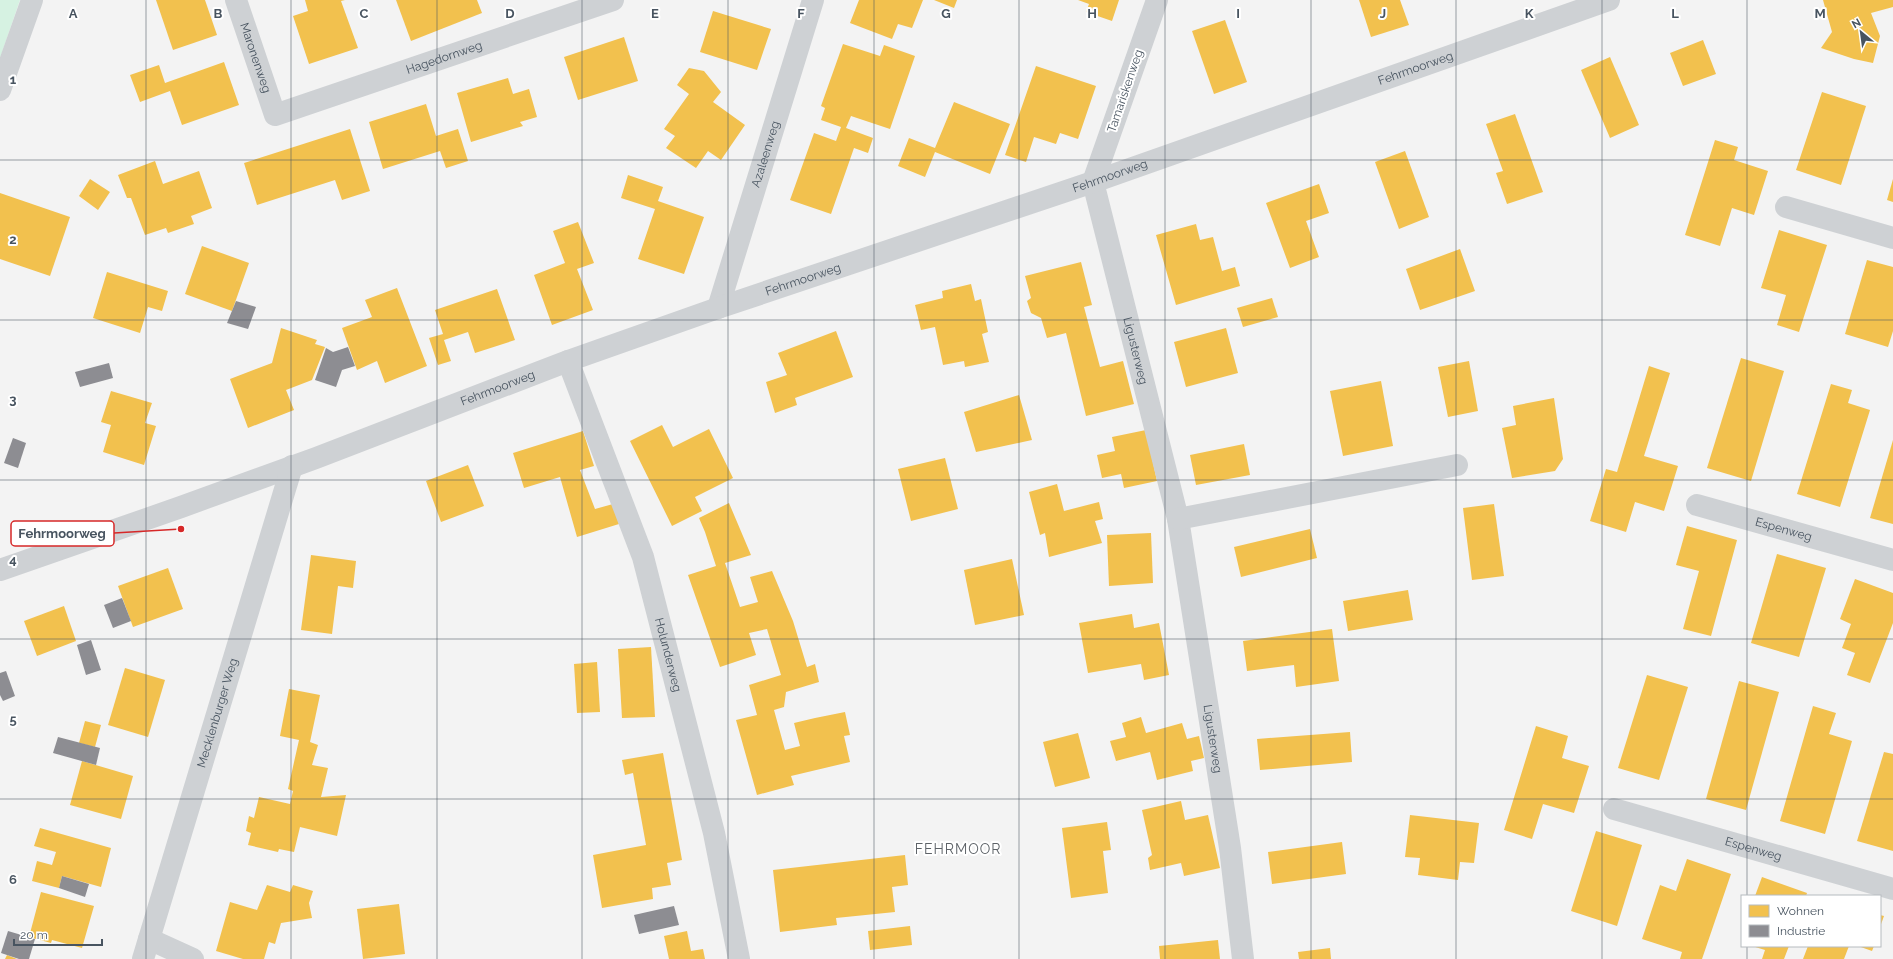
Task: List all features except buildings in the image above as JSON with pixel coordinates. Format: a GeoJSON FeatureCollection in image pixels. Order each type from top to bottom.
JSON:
{"type":"FeatureCollection","features":[{"type":"Feature","properties":{"kind":"street"},"geometry":{"type":"LineString","coordinates":[[0,90],[32,0]]}},
{"type":"Feature","properties":{"kind":"street","name":"Maronenweg"},"geometry":{"type":"LineString","coordinates":[[236,0],[275,115]]}},
{"type":"Feature","properties":{"kind":"street","name":"Hagedornweg"},"geometry":{"type":"LineString","coordinates":[[275,115],[613,0]]}},
{"type":"Feature","properties":{"kind":"street","name":"Azaleenweg"},"geometry":{"type":"LineString","coordinates":[[718,308],[813,0]]}},
{"type":"Feature","properties":{"kind":"street","name":"Tamariskenweg"},"geometry":{"type":"LineString","coordinates":[[1093,182],[1157,0]]}},
{"type":"Feature","properties":{"kind":"street","name":"Fehrmoorweg"},"geometry":{"type":"LineString","coordinates":[[0,570],[181,507],[568,361],[718,308],[1093,182],[1609,0]]}},
{"type":"Feature","properties":{"kind":"street","name":"Ligusterweg"},"geometry":{"type":"LineString","coordinates":[[1093,182],[1178,519],[1230,848],[1243,959]]}},
{"type":"Feature","properties":{"kind":"street"},"geometry":{"type":"LineString","coordinates":[[1786,207],[1893,238]]}},
{"type":"Feature","properties":{"kind":"street","name":"Holunderweg"},"geometry":{"type":"LineString","coordinates":[[568,361],[643,557],[714,833],[739,959]]}},
{"type":"Feature","properties":{"kind":"street"},"geometry":{"type":"LineString","coordinates":[[1178,519],[1457,465]]}},
{"type":"Feature","properties":{"kind":"street","name":"Mecklenburger Weg"},"geometry":{"type":"LineString","coordinates":[[146,949],[292,466]]}},
{"type":"Feature","properties":{"kind":"street","name":"Espenweg"},"geometry":{"type":"LineString","coordinates":[[1697,505],[1893,560]]}},
{"type":"Feature","properties":{"kind":"street","name":"Espenweg"},"geometry":{"type":"LineString","coordinates":[[1614,809],[1893,889]]}},
{"type":"Feature","properties":{"kind":"street"},"geometry":{"type":"LineString","coordinates":[[146,949],[193,959]]}},
{"type":"Feature","properties":{"kind":"green space"},"geometry":{"type":"Polygon","coordinates":[[[0,0],[20,0],[0,58],[0,0]]]}},
{"type":"Feature","properties":{"kind":"place","name":"Fehrmoorweg"},"geometry":{"type":"Point","coordinates":[181,529]}},
{"type":"Feature","properties":{"kind":"district","name":"FEHRMOOR"},"geometry":{"type":"Point","coordinates":[958,849]}}]}
